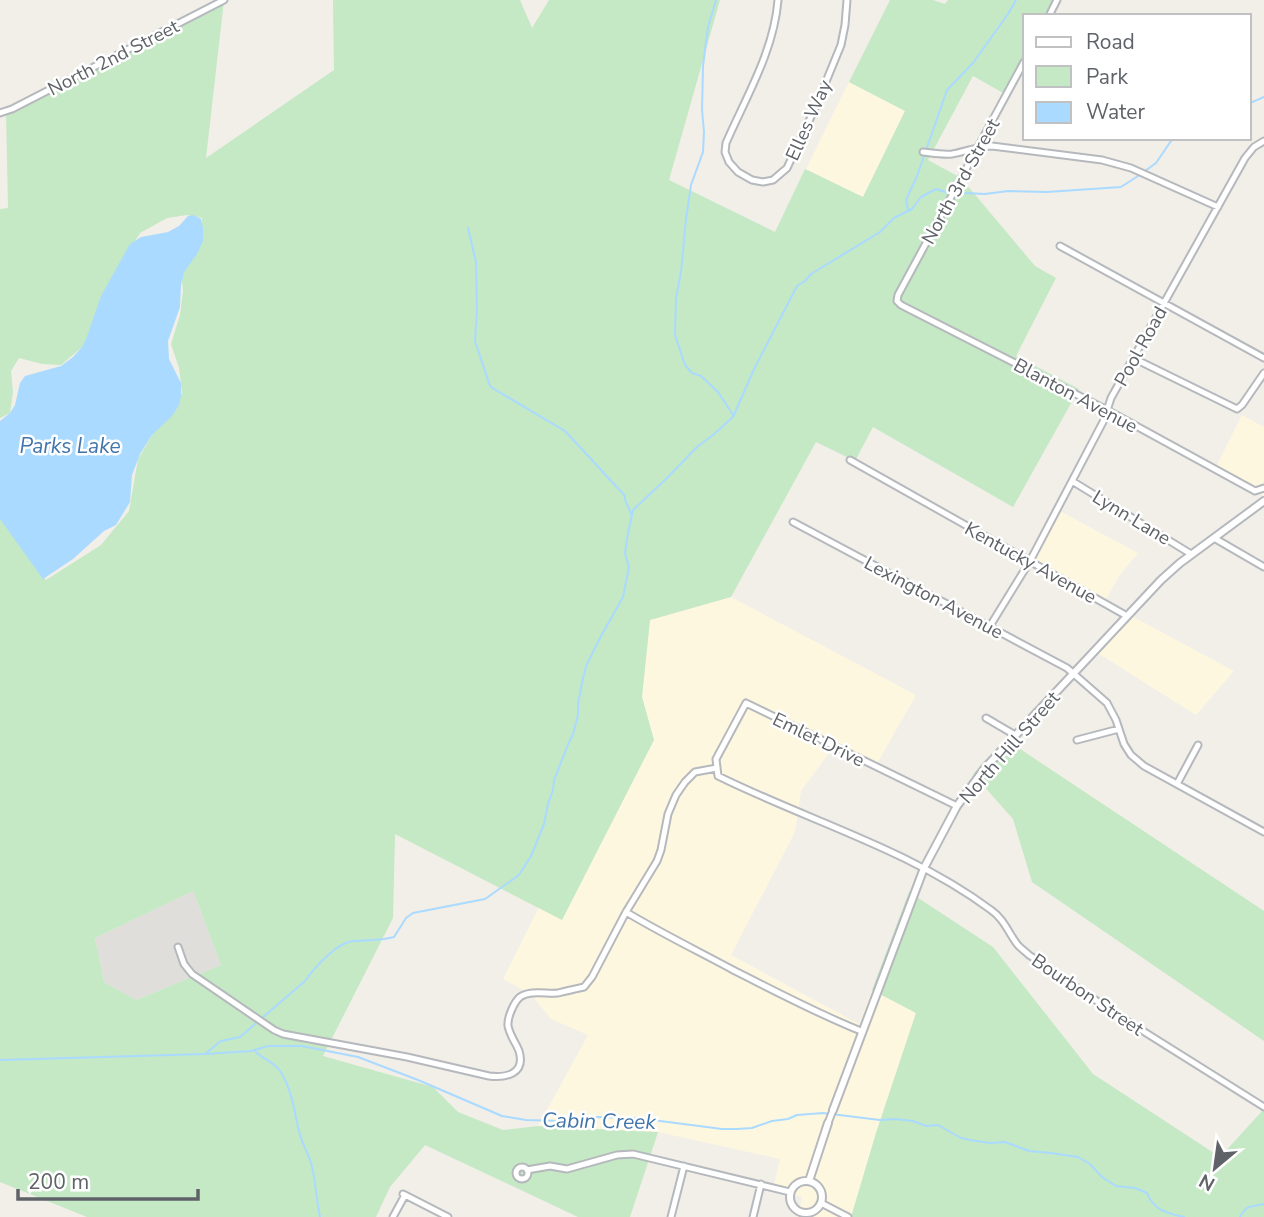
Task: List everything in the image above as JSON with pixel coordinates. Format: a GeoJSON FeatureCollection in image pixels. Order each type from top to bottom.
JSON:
{"type":"FeatureCollection","features":[{"type":"Feature","properties":{"kind":"street","name":"North 2nd Street"},"geometry":{"type":"LineString","coordinates":[[0,113],[224,0]]}},
{"type":"Feature","properties":{"kind":"street","name":"Elles Way"},"geometry":{"type":"LineString","coordinates":[[778,0],[771,40],[726,143],[725,152],[738,172],[752,180],[763,182],[773,180],[787,168],[816,106],[843,35],[847,0]]}},
{"type":"Feature","properties":{"kind":"street","name":"North 3rd Street"},"geometry":{"type":"LineString","coordinates":[[897,301],[1023,64]]}},
{"type":"Feature","properties":{"kind":"street","name":"Pool Road"},"geometry":{"type":"LineString","coordinates":[[990,626],[1030,561],[1104,420],[1111,398],[1245,158],[1254,146],[1264,141]]}},
{"type":"Feature","properties":{"kind":"street"},"geometry":{"type":"LineString","coordinates":[[923,152],[949,154],[979,146],[992,146],[1102,160],[1149,175],[1218,207]]}},
{"type":"Feature","properties":{"kind":"street"},"geometry":{"type":"LineString","coordinates":[[1060,246],[1264,358]]}},
{"type":"Feature","properties":{"kind":"street","name":"Blanton Avenue"},"geometry":{"type":"LineString","coordinates":[[897,301],[1107,410],[1255,491],[1264,488]]}},
{"type":"Feature","properties":{"kind":"street"},"geometry":{"type":"LineString","coordinates":[[1133,358],[1237,409],[1264,373]]}},
{"type":"Feature","properties":{"kind":"street","name":"Kentucky Avenue"},"geometry":{"type":"LineString","coordinates":[[850,460],[1127,616]]}},
{"type":"Feature","properties":{"kind":"street","name":"Lynn Lane"},"geometry":{"type":"LineString","coordinates":[[1072,481],[1191,554]]}},
{"type":"Feature","properties":{"kind":"street","name":"North Hill Street"},"geometry":{"type":"LineString","coordinates":[[809,1181],[861,1031],[924,868],[957,806],[985,768],[1161,580],[1191,554],[1264,501]]}},
{"type":"Feature","properties":{"kind":"street","name":"Lexington Avenue"},"geometry":{"type":"LineString","coordinates":[[793,522],[1074,673],[1107,703],[1124,744],[1131,755],[1144,766],[1264,832]]}},
{"type":"Feature","properties":{"kind":"street"},"geometry":{"type":"LineString","coordinates":[[1214,538],[1264,567]]}},
{"type":"Feature","properties":{"kind":"street","name":"Emlet Drive"},"geometry":{"type":"LineString","coordinates":[[718,768],[716,760],[746,704],[957,806]]}},
{"type":"Feature","properties":{"kind":"street"},"geometry":{"type":"LineString","coordinates":[[986,718],[1015,735]]}},
{"type":"Feature","properties":{"kind":"street"},"geometry":{"type":"LineString","coordinates":[[1077,740],[1119,729]]}},
{"type":"Feature","properties":{"kind":"street"},"geometry":{"type":"LineString","coordinates":[[1177,784],[1198,745]]}},
{"type":"Feature","properties":{"kind":"street"},"geometry":{"type":"LineString","coordinates":[[178,947],[184,964],[192,974],[283,1034],[407,1056],[503,1078],[513,1074],[520,1058],[508,1026],[517,1000],[524,994],[558,993],[584,987],[657,861],[668,814],[676,795],[695,772],[718,768]]}},
{"type":"Feature","properties":{"kind":"street","name":"Bourbon Street"},"geometry":{"type":"LineString","coordinates":[[718,768],[718,776],[924,868],[992,910],[1006,925],[1017,945],[1058,976],[1264,1107]]}},
{"type":"Feature","properties":{"kind":"street"},"geometry":{"type":"LineString","coordinates":[[626,912],[813,1011],[861,1031]]}},
{"type":"Feature","properties":{"kind":"street"},"geometry":{"type":"LineString","coordinates":[[527,1170],[550,1166],[567,1169],[617,1155],[634,1154],[790,1192]]}},
{"type":"Feature","properties":{"kind":"street"},"geometry":{"type":"LineString","coordinates":[[671,1217],[684,1166]]}},
{"type":"Feature","properties":{"kind":"street"},"geometry":{"type":"LineString","coordinates":[[799,1181],[809,1181],[821,1189],[822,1199],[814,1211],[803,1215],[791,1203],[790,1192],[799,1181]]}},
{"type":"Feature","properties":{"kind":"street"},"geometry":{"type":"LineString","coordinates":[[752,1217],[761,1184]]}},
{"type":"Feature","properties":{"kind":"street"},"geometry":{"type":"LineString","coordinates":[[393,1217],[404,1194],[449,1217]]}},
{"type":"Feature","properties":{"kind":"street"},"geometry":{"type":"LineString","coordinates":[[821,1203],[848,1217]]}},
{"type":"Feature","properties":{"kind":"shaded area"},"geometry":{"type":"Polygon","coordinates":[[[849,82],[905,111],[863,197],[806,169],[849,82]]]}},
{"type":"Feature","properties":{"kind":"shaded area"},"geometry":{"type":"Polygon","coordinates":[[[1242,415],[1264,427],[1264,496],[1215,469],[1242,415]]]}},
{"type":"Feature","properties":{"kind":"shaded area"},"geometry":{"type":"Polygon","coordinates":[[[1056,509],[1138,553],[1119,576],[1105,601],[1029,561],[1056,509]]]}},
{"type":"Feature","properties":{"kind":"shaded area"},"geometry":{"type":"Polygon","coordinates":[[[731,597],[916,695],[874,769],[832,749],[801,791],[795,832],[731,955],[859,1024],[872,990],[916,1013],[851,1217],[798,1217],[802,1197],[773,1189],[780,1159],[658,1132],[538,1126],[588,1035],[551,1019],[531,994],[503,979],[539,907],[562,920],[654,740],[642,697],[650,620],[731,597]]]}},
{"type":"Feature","properties":{"kind":"shaded area"},"geometry":{"type":"Polygon","coordinates":[[[1126,613],[1234,671],[1196,715],[1093,650],[1126,613]]]}},
{"type":"Feature","properties":{"kind":"shaded area"},"geometry":{"type":"Polygon","coordinates":[[[193,891],[221,965],[136,1000],[104,982],[95,938],[193,891]]]}},
{"type":"Feature","properties":{"kind":"green space"},"geometry":{"type":"Polygon","coordinates":[[[224,0],[206,158],[334,70],[333,0],[520,0],[532,28],[549,0],[720,0],[669,180],[775,232],[805,169],[863,197],[905,111],[849,82],[890,0],[933,0],[945,4],[948,0],[1055,0],[1048,14],[1023,14],[1023,60],[1005,94],[973,76],[928,160],[961,178],[1035,266],[1056,278],[1016,356],[1079,389],[1013,507],[873,427],[855,461],[816,442],[731,597],[650,620],[642,697],[654,740],[562,920],[395,834],[393,918],[323,1056],[433,1087],[458,1112],[503,1130],[538,1126],[658,1132],[630,1217],[578,1217],[425,1145],[390,1187],[376,1217],[87,1217],[0,1182],[0,518],[46,580],[101,545],[129,511],[138,459],[154,432],[174,413],[182,392],[179,368],[171,344],[180,315],[183,291],[181,270],[201,240],[202,218],[187,215],[167,218],[140,233],[107,288],[88,342],[61,365],[42,364],[19,358],[11,371],[13,392],[10,413],[0,418],[0,209],[8,208],[6,112],[224,0]],[[193,891],[95,938],[104,982],[136,1000],[221,965],[193,891]]]}},
{"type":"Feature","properties":{"kind":"green space"},"geometry":{"type":"Polygon","coordinates":[[[1005,739],[1264,911],[1264,1041],[1032,882],[1013,819],[973,774],[1005,739]]]}},
{"type":"Feature","properties":{"kind":"green space"},"geometry":{"type":"Polygon","coordinates":[[[909,892],[993,947],[1093,1074],[1220,1157],[1264,1109],[1264,1217],[851,1217],[916,1013],[872,990],[909,892]]]}},
{"type":"Feature","properties":{"kind":"water","name":"Parks Lake"},"geometry":{"type":"Polygon","coordinates":[[[193,215],[201,219],[203,241],[184,272],[180,307],[168,341],[169,359],[181,383],[179,405],[172,416],[152,435],[140,454],[132,475],[130,502],[116,525],[104,531],[73,559],[43,579],[0,519],[0,421],[15,405],[20,383],[25,376],[61,366],[82,347],[101,296],[130,244],[141,237],[168,232],[193,215]]]}},
{"type":"Feature","properties":{"kind":"waterway"},"geometry":{"type":"LineString","coordinates":[[716,0],[708,27],[703,66],[703,152],[691,185],[676,298],[675,335],[685,365],[718,392],[733,415]]}},
{"type":"Feature","properties":{"kind":"waterway"},"geometry":{"type":"LineString","coordinates":[[908,210],[906,200],[947,90],[973,63],[1016,0]]}},
{"type":"Feature","properties":{"kind":"waterway"},"geometry":{"type":"LineString","coordinates":[[1250,103],[1264,97]]}},
{"type":"Feature","properties":{"kind":"waterway"},"geometry":{"type":"LineString","coordinates":[[1145,171],[1156,163],[1172,140]]}},
{"type":"Feature","properties":{"kind":"waterway"},"geometry":{"type":"LineString","coordinates":[[205,1054],[221,1041],[240,1037],[305,981],[320,963],[340,946],[353,941],[394,937],[406,918],[413,913],[485,899],[519,875],[531,856],[544,824],[554,780],[573,734],[587,664],[623,597],[629,567],[625,553],[633,510],[697,447],[733,417],[754,369],[797,286],[811,274],[880,232],[894,218],[912,209],[921,197],[936,189],[985,194],[1121,187],[1141,174]]}},
{"type":"Feature","properties":{"kind":"waterway"},"geometry":{"type":"LineString","coordinates":[[468,228],[476,262],[475,341],[490,386],[565,431],[625,496],[632,516]]}},
{"type":"Feature","properties":{"kind":"waterway","name":"Cabin Creek"},"geometry":{"type":"LineString","coordinates":[[0,1060],[205,1054],[251,1051],[268,1046],[302,1046],[358,1057],[502,1116],[526,1120],[637,1118],[722,1129],[752,1128],[797,1115],[823,1113],[913,1121],[926,1126],[938,1125],[970,1140],[1005,1142],[1029,1151],[1078,1157],[1116,1186],[1135,1188],[1147,1193],[1157,1207],[1184,1217]]}},
{"type":"Feature","properties":{"kind":"waterway"},"geometry":{"type":"LineString","coordinates":[[255,1051],[280,1071],[287,1084],[300,1136],[311,1163],[320,1217]]}},
{"type":"Feature","properties":{"kind":"waterway","name":"Cabin Creek"},"geometry":{"type":"LineString","coordinates":[[1240,1217],[1247,1208],[1264,1204]]}}]}
